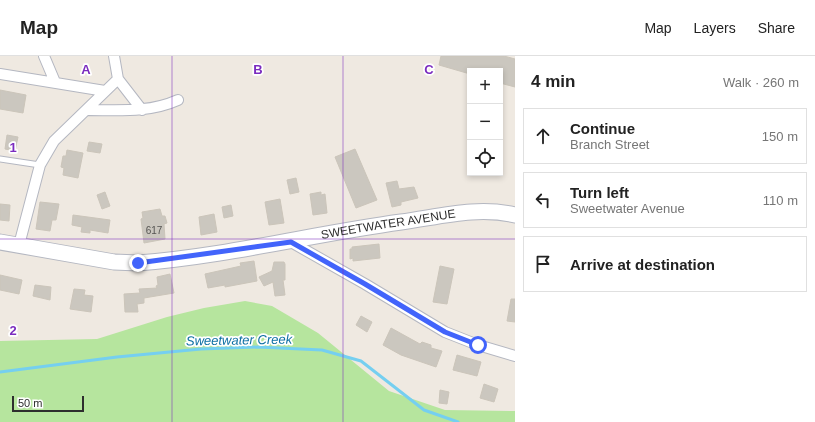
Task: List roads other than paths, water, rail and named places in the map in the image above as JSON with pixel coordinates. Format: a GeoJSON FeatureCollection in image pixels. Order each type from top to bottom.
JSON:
{"type":"FeatureCollection","features":[{"type":"Feature","properties":{"kind":"street"},"geometry":{"type":"LineString","coordinates":[[44,56],[55,82]]}},
{"type":"Feature","properties":{"kind":"street"},"geometry":{"type":"LineString","coordinates":[[114,56],[118,79],[142,110]]}},
{"type":"Feature","properties":{"kind":"street"},"geometry":{"type":"LineString","coordinates":[[0,74],[105,91]]}},
{"type":"Feature","properties":{"kind":"street"},"geometry":{"type":"LineString","coordinates":[[19,245],[40,165],[54,141],[70,124],[88,110],[118,79]]}},
{"type":"Feature","properties":{"kind":"street"},"geometry":{"type":"LineString","coordinates":[[88,110],[142,110],[166,105],[178,100]]}},
{"type":"Feature","properties":{"kind":"street","name":"SWEETWATER AVENUE"},"geometry":{"type":"LineString","coordinates":[[0,242],[114,262],[138,263],[291,242],[449,214],[484,212],[515,215]]}},
{"type":"Feature","properties":{"kind":"street"},"geometry":{"type":"LineString","coordinates":[[291,242],[445,332],[478,345],[515,356]]}},
{"type":"Feature","properties":{"kind":"lane"},"geometry":{"type":"LineString","coordinates":[[0,158],[40,165]]}},
{"type":"Feature","properties":{"kind":"waterway","name":"Sweetwater Creek"},"geometry":{"type":"LineString","coordinates":[[0,372],[117,357],[201,349],[258,347],[322,350],[361,361],[424,410],[458,422]]}}]}
